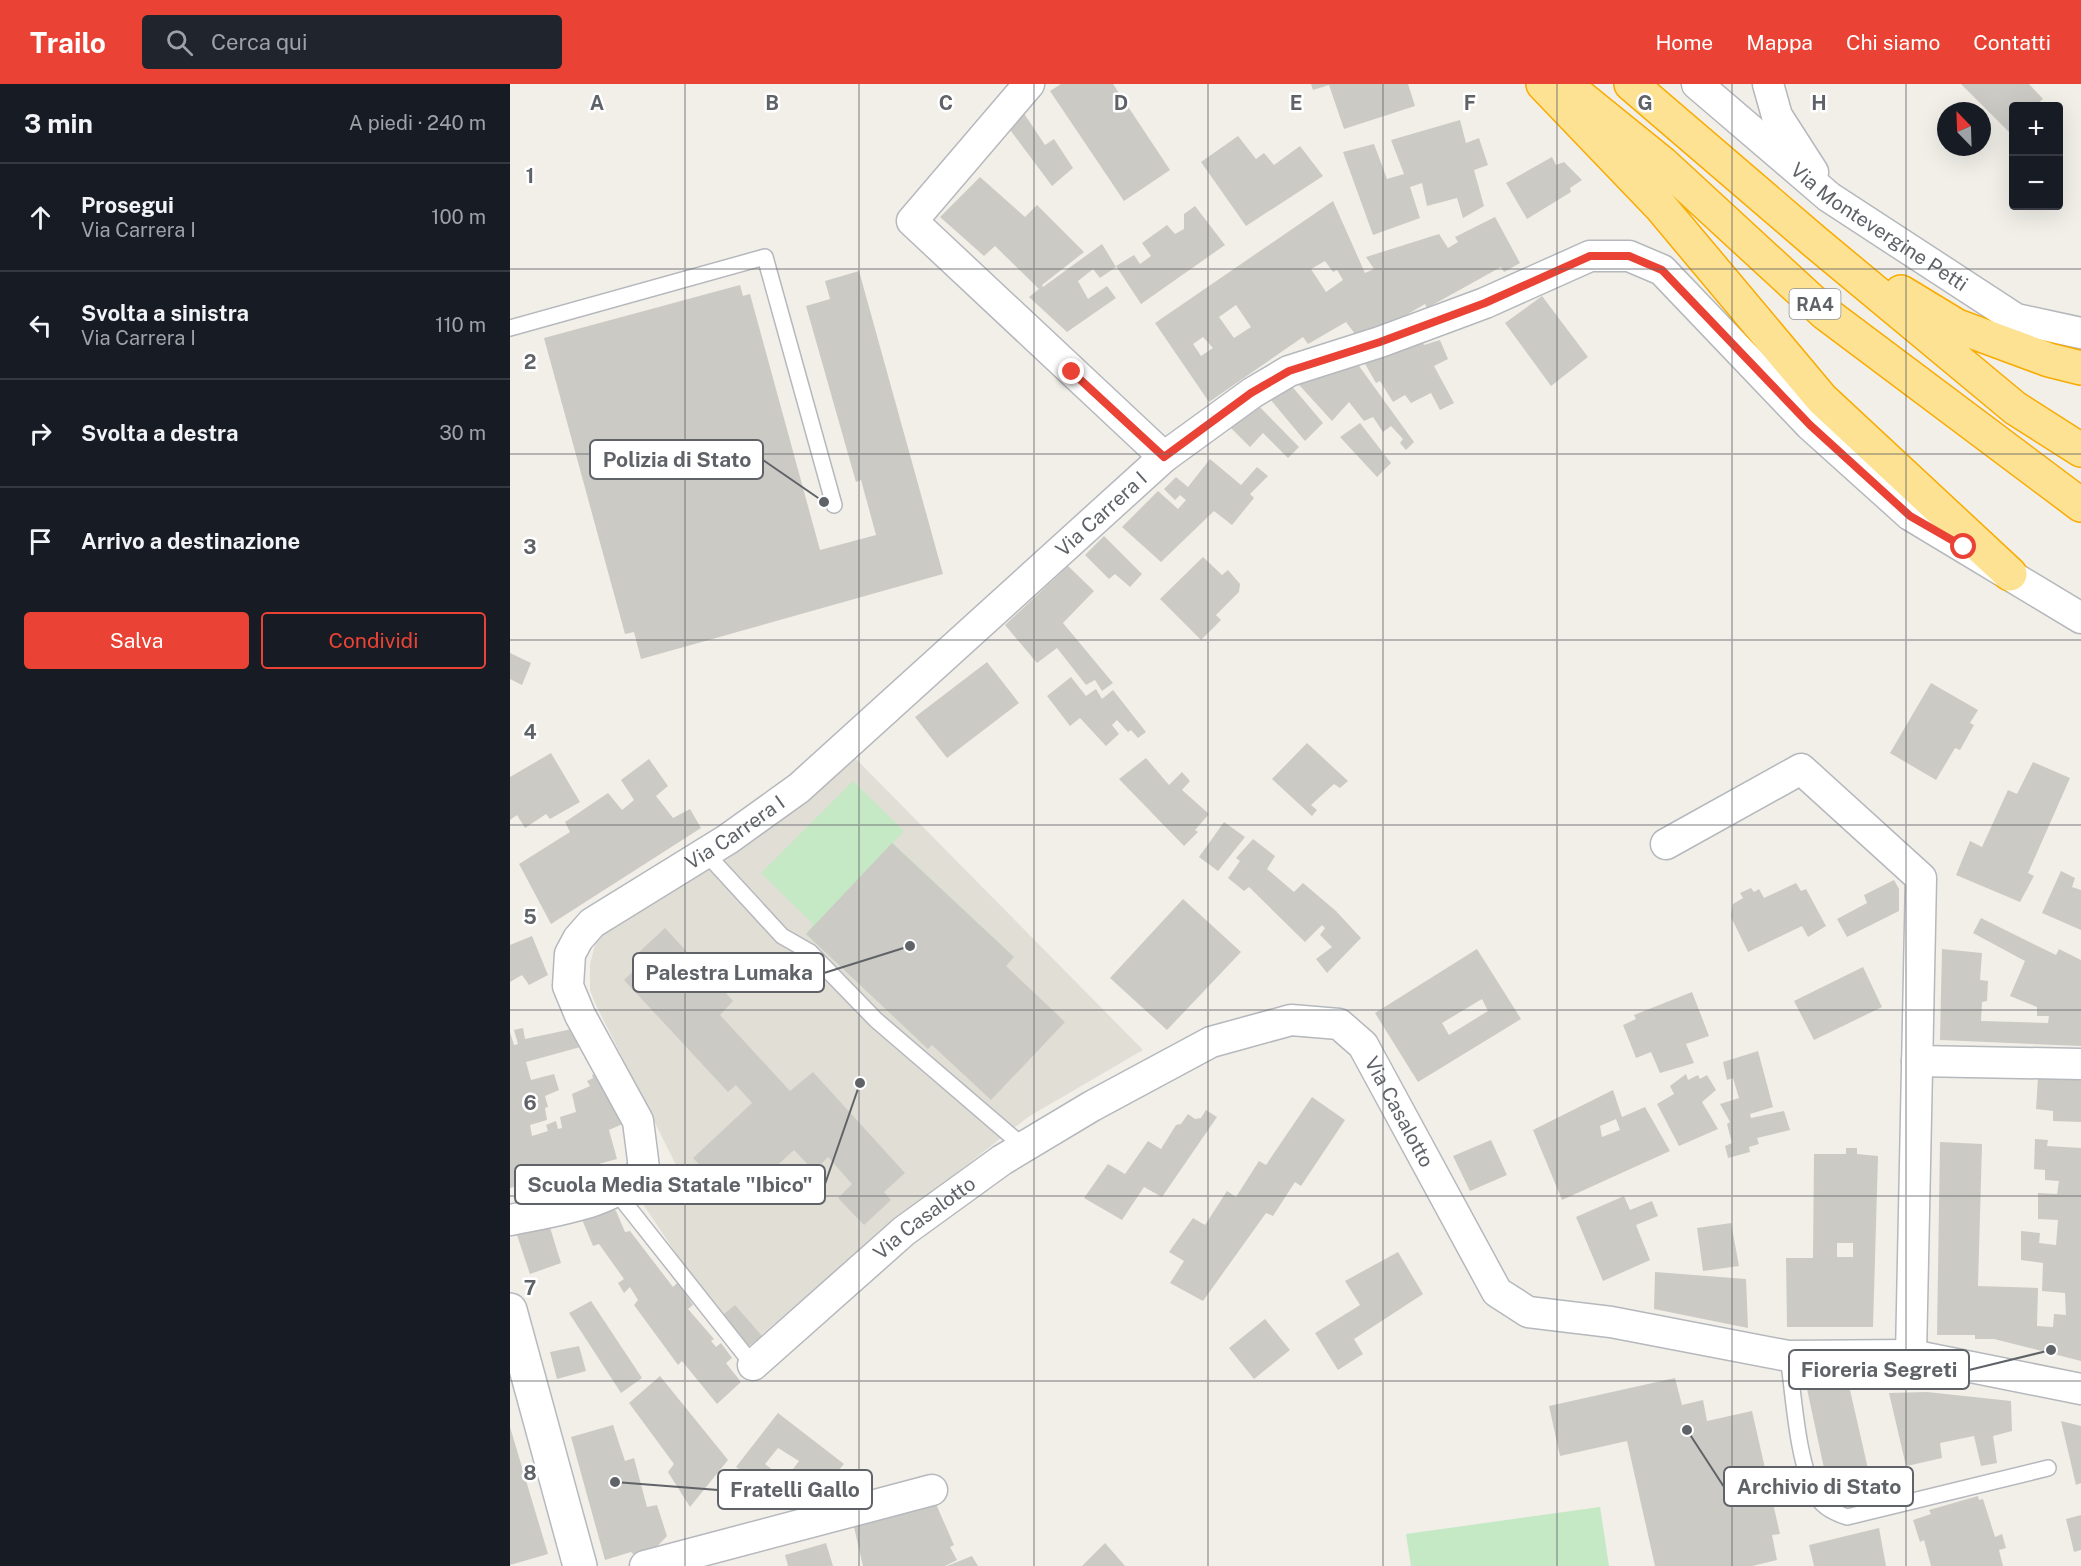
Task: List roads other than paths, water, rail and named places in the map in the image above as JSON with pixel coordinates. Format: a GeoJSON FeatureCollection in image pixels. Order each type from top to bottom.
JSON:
{"type":"FeatureCollection","features":[{"type":"Feature","properties":{"kind":"highway"},"geometry":{"type":"LineString","coordinates":[[1543,84],[1660,206],[1822,399],[2010,574]]}},
{"type":"Feature","properties":{"kind":"highway","name":"RA4"},"geometry":{"type":"LineString","coordinates":[[1565,84],[1662,163],[1825,313],[2081,505]]}},
{"type":"Feature","properties":{"kind":"highway","name":"RA4"},"geometry":{"type":"LineString","coordinates":[[1631,84],[1814,241],[2015,408],[2081,450]]}},
{"type":"Feature","properties":{"kind":"highway"},"geometry":{"type":"LineString","coordinates":[[1814,241],[1957,326],[2049,360],[2081,368]]}},
{"type":"Feature","properties":{"kind":"street"},"geometry":{"type":"LineString","coordinates":[[1029,84],[912,221],[1164,457]]}},
{"type":"Feature","properties":{"kind":"street","name":"Via Montevergine Petti"},"geometry":{"type":"LineString","coordinates":[[1697,84],[1829,197],[2016,320],[2081,333]]}},
{"type":"Feature","properties":{"kind":"street"},"geometry":{"type":"LineString","coordinates":[[1768,84],[1777,116],[1829,197]]}},
{"type":"Feature","properties":{"kind":"street","name":"Via Carrera I"},"geometry":{"type":"LineString","coordinates":[[510,1220],[617,1193],[634,1182],[644,1168],[638,1121],[580,1015],[568,986],[570,954],[578,939],[592,923],[728,839],[799,788],[1164,457],[1251,393],[1289,371],[1380,342],[1485,303],[1590,256],[1629,256],[1662,270],[1810,425],[1910,516],[2081,618]]}},
{"type":"Feature","properties":{"kind":"street"},"geometry":{"type":"LineString","coordinates":[[1666,844],[1801,769],[1921,878],[1911,1355]]}},
{"type":"Feature","properties":{"kind":"street","name":"Via Casalotto"},"geometry":{"type":"LineString","coordinates":[[753,1365],[904,1231],[1024,1147],[1092,1106],[1211,1042],[1291,1020],[1339,1024],[1363,1046],[1497,1292],[1528,1312],[1611,1322],[1788,1356],[1911,1355],[2081,1389]]}},
{"type":"Feature","properties":{"kind":"street"},"geometry":{"type":"LineString","coordinates":[[1917,1061],[2081,1064]]}},
{"type":"Feature","properties":{"kind":"street"},"geometry":{"type":"LineString","coordinates":[[510,1310],[580,1566]]}},
{"type":"Feature","properties":{"kind":"street"},"geometry":{"type":"LineString","coordinates":[[645,1566],[932,1490]]}},
{"type":"Feature","properties":{"kind":"lane"},"geometry":{"type":"LineString","coordinates":[[510,328],[765,257],[834,505]]}},
{"type":"Feature","properties":{"kind":"lane"},"geometry":{"type":"LineString","coordinates":[[713,861],[782,936],[810,952],[876,1020],[1024,1147]]}},
{"type":"Feature","properties":{"kind":"lane"},"geometry":{"type":"LineString","coordinates":[[617,1193],[753,1365]]}},
{"type":"Feature","properties":{"kind":"lane"},"geometry":{"type":"LineString","coordinates":[[1788,1356],[1806,1474],[1818,1499],[1832,1512],[1847,1517],[2048,1468]]}},
{"type":"Feature","properties":{"kind":"place","name":"Polizia di Stato"},"geometry":{"type":"Point","coordinates":[824,502]}},
{"type":"Feature","properties":{"kind":"place","name":"Palestra Lumaka"},"geometry":{"type":"Point","coordinates":[910,946]}},
{"type":"Feature","properties":{"kind":"place","name":"Scuola Media Statale \"Ibico\""},"geometry":{"type":"Point","coordinates":[860,1083]}},
{"type":"Feature","properties":{"kind":"place","name":"Fioreria Segreti"},"geometry":{"type":"Point","coordinates":[2051,1350]}},
{"type":"Feature","properties":{"kind":"place","name":"Archivio di Stato"},"geometry":{"type":"Point","coordinates":[1687,1430]}},
{"type":"Feature","properties":{"kind":"place","name":"Fratelli Gallo"},"geometry":{"type":"Point","coordinates":[615,1482]}}]}
